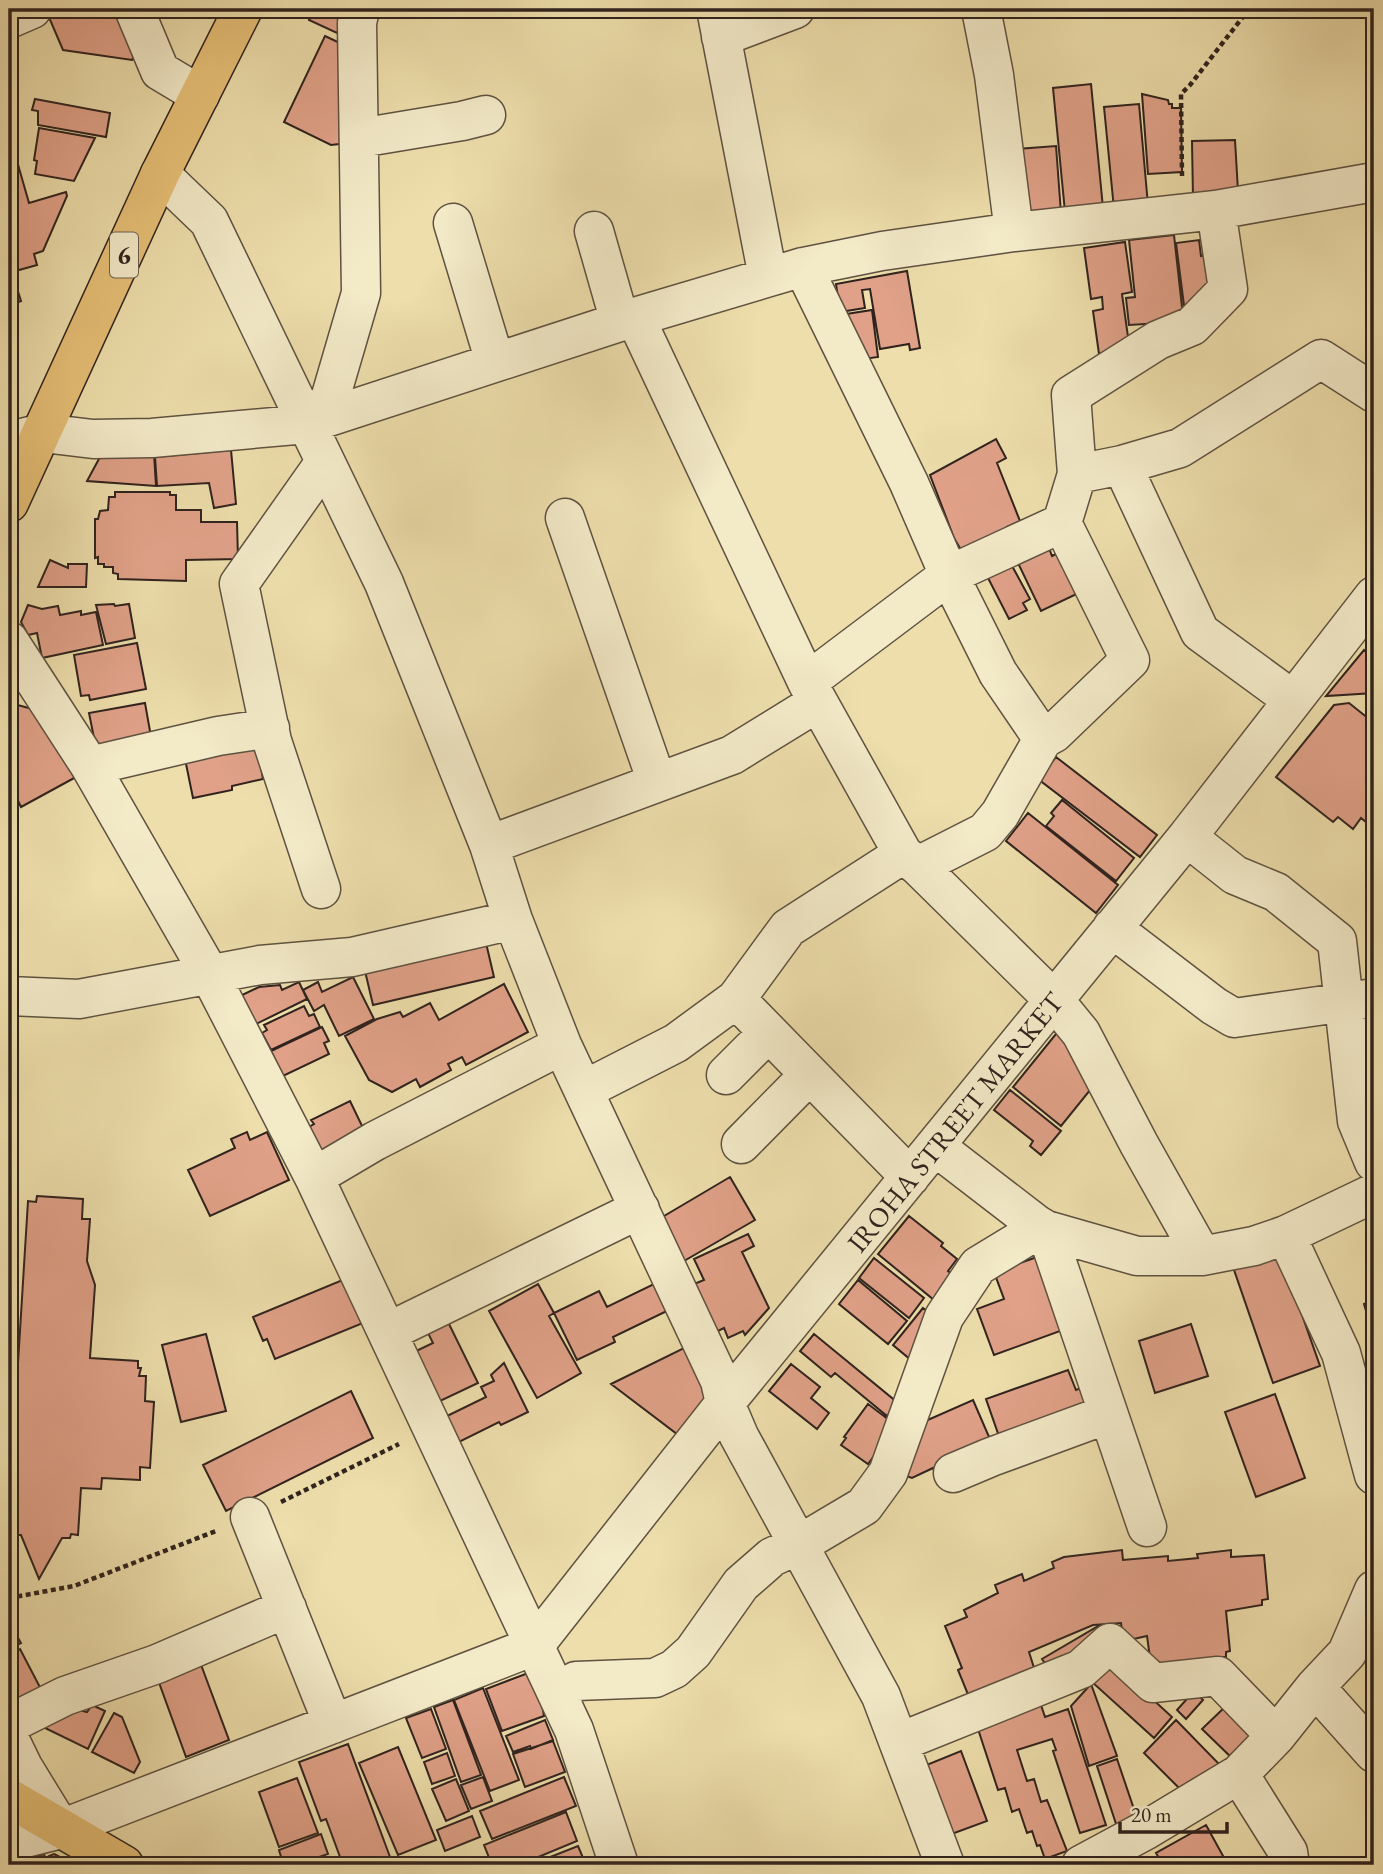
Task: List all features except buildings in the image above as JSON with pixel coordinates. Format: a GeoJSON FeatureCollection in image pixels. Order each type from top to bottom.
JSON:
{"type":"FeatureCollection","features":[{"type":"Feature","properties":{"kind":"main road","name":"6"},"geometry":{"type":"LineString","coordinates":[[9,503],[26,437],[243,9]]}},
{"type":"Feature","properties":{"kind":"main road"},"geometry":{"type":"LineString","coordinates":[[9,1798],[107,1860]]}},
{"type":"Feature","properties":{"kind":"street"},"geometry":{"type":"LineString","coordinates":[[9,19],[32,9]]}},
{"type":"Feature","properties":{"kind":"street"},"geometry":{"type":"LineString","coordinates":[[134,9],[160,71],[200,95]]}},
{"type":"Feature","properties":{"kind":"street"},"geometry":{"type":"LineString","coordinates":[[307,424],[330,399],[361,293],[357,23],[360,9]]}},
{"type":"Feature","properties":{"kind":"street"},"geometry":{"type":"LineString","coordinates":[[796,9],[718,23],[786,272],[909,483],[949,575],[998,673],[1043,739]]}},
{"type":"Feature","properties":{"kind":"street"},"geometry":{"type":"LineString","coordinates":[[981,9],[994,75],[1014,232]]}},
{"type":"Feature","properties":{"kind":"street"},"geometry":{"type":"LineString","coordinates":[[360,138],[486,115]]}},
{"type":"Feature","properties":{"kind":"street"},"geometry":{"type":"LineString","coordinates":[[160,174],[209,221],[384,583],[489,845],[513,920],[562,1045],[720,1381],[725,1403],[739,1436],[881,1696],[945,1865]]}},
{"type":"Feature","properties":{"kind":"street"},"geometry":{"type":"LineString","coordinates":[[26,437],[152,438],[307,424],[627,320],[786,272],[882,251],[1014,232],[1199,212],[1374,182]]}},
{"type":"Feature","properties":{"kind":"street"},"geometry":{"type":"LineString","coordinates":[[584,1090],[676,1043],[736,999],[788,928],[911,860],[985,832],[1000,814],[1043,739],[1054,733],[1130,660],[1062,523],[1077,474],[1071,395],[1158,340],[1192,326],[1228,289],[1199,212]]}},
{"type":"Feature","properties":{"kind":"street"},"geometry":{"type":"LineString","coordinates":[[453,223],[495,362]]}},
{"type":"Feature","properties":{"kind":"street"},"geometry":{"type":"LineString","coordinates":[[594,231],[627,320],[813,692],[911,860],[1054,1000],[1081,1033],[1139,1144],[1202,1255]]}},
{"type":"Feature","properties":{"kind":"street"},"geometry":{"type":"LineString","coordinates":[[1077,474],[1122,465],[1180,448],[1321,359],[1374,393]]}},
{"type":"Feature","properties":{"kind":"street"},"geometry":{"type":"LineString","coordinates":[[321,889],[270,728],[239,584],[325,462]]}},
{"type":"Feature","properties":{"kind":"street"},"geometry":{"type":"LineString","coordinates":[[1122,465],[1199,632],[1293,700]]}},
{"type":"Feature","properties":{"kind":"street"},"geometry":{"type":"LineString","coordinates":[[565,518],[657,782]]}},
{"type":"Feature","properties":{"kind":"street"},"geometry":{"type":"LineString","coordinates":[[489,845],[732,755],[813,692],[949,575],[1062,523]]}},
{"type":"Feature","properties":{"kind":"street","name":"IROHA STREET MARKET"},"geometry":{"type":"LineString","coordinates":[[534,1646],[725,1403],[1187,837],[1374,596]]}},
{"type":"Feature","properties":{"kind":"street"},"geometry":{"type":"LineString","coordinates":[[9,641],[90,766],[209,973],[314,1177],[574,1730],[619,1865]]}},
{"type":"Feature","properties":{"kind":"street"},"geometry":{"type":"LineString","coordinates":[[90,766],[218,736],[270,728]]}},
{"type":"Feature","properties":{"kind":"street"},"geometry":{"type":"LineString","coordinates":[[1187,837],[1235,875],[1276,892],[1337,941],[1360,1000],[1357,1121],[1374,1162]]}},
{"type":"Feature","properties":{"kind":"street"},"geometry":{"type":"LineString","coordinates":[[9,996],[79,999],[260,965],[352,957],[513,920]]}},
{"type":"Feature","properties":{"kind":"street"},"geometry":{"type":"LineString","coordinates":[[1112,928],[1214,1006],[1234,1017],[1360,1000]]}},
{"type":"Feature","properties":{"kind":"street"},"geometry":{"type":"LineString","coordinates":[[736,999],[910,1177]]}},
{"type":"Feature","properties":{"kind":"street"},"geometry":{"type":"LineString","coordinates":[[726,1074],[768,1033]]}},
{"type":"Feature","properties":{"kind":"street"},"geometry":{"type":"LineString","coordinates":[[314,1177],[374,1141],[562,1045]]}},
{"type":"Feature","properties":{"kind":"street"},"geometry":{"type":"LineString","coordinates":[[741,1144],[809,1075]]}},
{"type":"Feature","properties":{"kind":"street"},"geometry":{"type":"LineString","coordinates":[[936,1147],[1041,1227],[1137,1256],[1202,1255],[1254,1246],[1286,1235],[1374,1193]]}},
{"type":"Feature","properties":{"kind":"street"},"geometry":{"type":"LineString","coordinates":[[388,1332],[640,1209]]}},
{"type":"Feature","properties":{"kind":"street"},"geometry":{"type":"LineString","coordinates":[[1041,1227],[1147,1527]]}},
{"type":"Feature","properties":{"kind":"street"},"geometry":{"type":"LineString","coordinates":[[558,1694],[576,1681],[655,1678],[674,1669],[693,1651],[741,1584],[772,1557],[800,1544],[864,1506],[888,1472],[944,1317],[978,1266],[1041,1227]]}},
{"type":"Feature","properties":{"kind":"street"},"geometry":{"type":"LineString","coordinates":[[1286,1235],[1341,1353],[1374,1475]]}},
{"type":"Feature","properties":{"kind":"street"},"geometry":{"type":"LineString","coordinates":[[953,1474],[991,1457],[1108,1414]]}},
{"type":"Feature","properties":{"kind":"street"},"geometry":{"type":"LineString","coordinates":[[250,1517],[333,1724]]}},
{"type":"Feature","properties":{"kind":"street"},"geometry":{"type":"LineString","coordinates":[[1081,1865],[1146,1830],[1239,1774],[1348,1653],[1374,1590]]}},
{"type":"Feature","properties":{"kind":"street"},"geometry":{"type":"LineString","coordinates":[[9,1724],[65,1696],[157,1664],[287,1608]]}},
{"type":"Feature","properties":{"kind":"street"},"geometry":{"type":"LineString","coordinates":[[900,1742],[1081,1670],[1110,1643],[1153,1683],[1218,1676],[1276,1736]]}},
{"type":"Feature","properties":{"kind":"street"},"geometry":{"type":"LineString","coordinates":[[9,1842],[61,1829],[534,1646]]}},
{"type":"Feature","properties":{"kind":"street"},"geometry":{"type":"LineString","coordinates":[[1315,1687],[1374,1753]]}},
{"type":"Feature","properties":{"kind":"street"},"geometry":{"type":"LineString","coordinates":[[9,1738],[23,1767],[61,1829]]}},
{"type":"Feature","properties":{"kind":"street"},"geometry":{"type":"LineString","coordinates":[[1239,1774],[1288,1852],[1290,1865]]}},
{"type":"Feature","properties":{"kind":"path"},"geometry":{"type":"LineString","coordinates":[[1199,212],[1181,94],[1249,9]]}}]}
